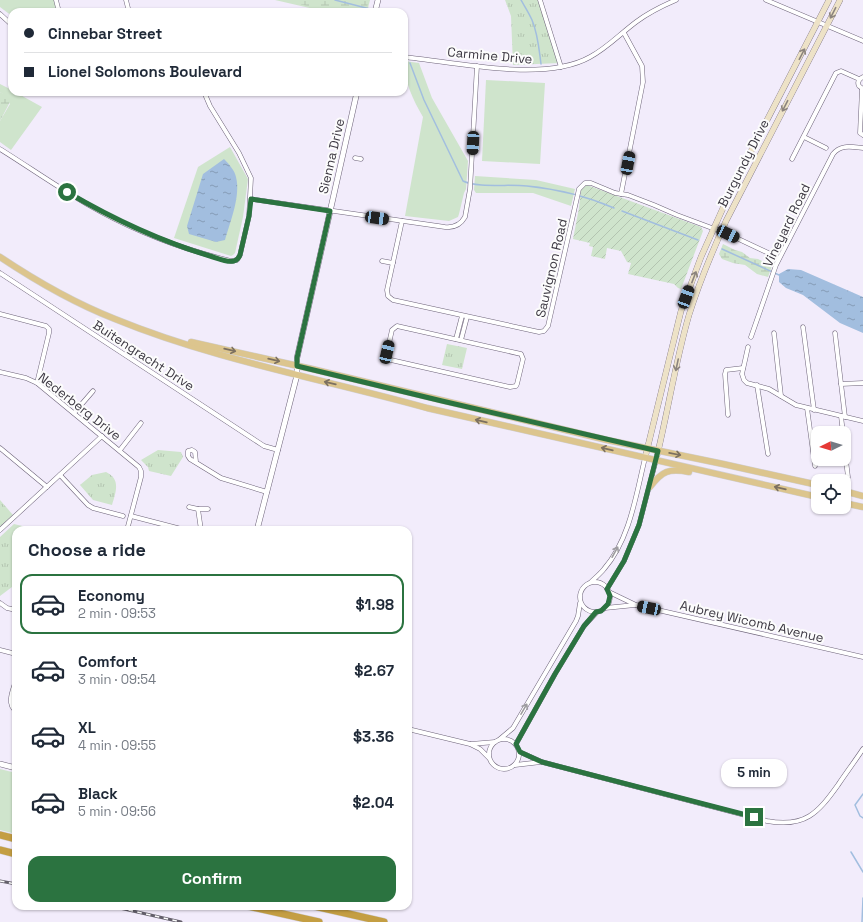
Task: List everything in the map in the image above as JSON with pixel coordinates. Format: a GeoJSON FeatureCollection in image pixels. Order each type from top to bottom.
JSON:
{"type":"FeatureCollection","features":[{"type":"Feature","properties":{"kind":"highway"},"geometry":{"type":"LineString","coordinates":[[0,835],[12,837]]}},
{"type":"Feature","properties":{"kind":"highway"},"geometry":{"type":"LineString","coordinates":[[0,850],[12,853]]}},
{"type":"Feature","properties":{"kind":"highway"},"geometry":{"type":"LineString","coordinates":[[266,910],[320,922]]}},
{"type":"Feature","properties":{"kind":"highway"},"geometry":{"type":"LineString","coordinates":[[332,910],[384,922]]}},
{"type":"Feature","properties":{"kind":"main road","name":"Burgundy Drive"},"geometry":{"type":"LineString","coordinates":[[645,458],[681,311],[713,229],[732,188],[829,0]]}},
{"type":"Feature","properties":{"kind":"main road","name":"Burgundy Drive"},"geometry":{"type":"LineString","coordinates":[[656,460],[681,345],[700,283],[721,232],[840,0]]}},
{"type":"Feature","properties":{"kind":"main road"},"geometry":{"type":"LineString","coordinates":[[0,257],[78,303],[114,319],[164,337],[256,365],[427,408],[811,495]]}},
{"type":"Feature","properties":{"kind":"main road"},"geometry":{"type":"LineString","coordinates":[[164,337],[297,366],[648,449],[723,464],[811,484]]}},
{"type":"Feature","properties":{"kind":"main road"},"geometry":{"type":"LineString","coordinates":[[650,487],[660,474],[666,471],[673,470],[704,475],[720,474]]}},
{"type":"Feature","properties":{"kind":"main road"},"geometry":{"type":"LineString","coordinates":[[851,493],[863,496]]}},
{"type":"Feature","properties":{"kind":"main road"},"geometry":{"type":"LineString","coordinates":[[851,504],[863,507]]}},
{"type":"Feature","properties":{"kind":"street"},"geometry":{"type":"LineString","coordinates":[[540,0],[561,66]]}},
{"type":"Feature","properties":{"kind":"street","name":"Carmine Drive"},"geometry":{"type":"LineString","coordinates":[[408,57],[518,70],[561,66],[581,62],[609,46],[649,14],[676,0]]}},
{"type":"Feature","properties":{"kind":"street"},"geometry":{"type":"LineString","coordinates":[[766,0],[863,41]]}},
{"type":"Feature","properties":{"kind":"street"},"geometry":{"type":"LineString","coordinates":[[0,14],[8,21]]}},
{"type":"Feature","properties":{"kind":"street"},"geometry":{"type":"LineString","coordinates":[[621,194],[643,82],[642,66],[624,33]]}},
{"type":"Feature","properties":{"kind":"street"},"geometry":{"type":"LineString","coordinates":[[251,199],[445,227],[454,226],[465,217],[470,190],[477,66]]}},
{"type":"Feature","properties":{"kind":"street"},"geometry":{"type":"LineString","coordinates":[[792,159],[836,73],[841,71],[861,78],[858,85],[862,89],[860,133],[863,135]]}},
{"type":"Feature","properties":{"kind":"street"},"geometry":{"type":"LineString","coordinates":[[0,149],[73,196],[127,225],[199,253],[230,261],[237,260],[240,255],[249,216],[252,182],[250,174],[239,153],[210,106],[206,96]]}},
{"type":"Feature","properties":{"kind":"street","name":"Sienna Drive"},"geometry":{"type":"LineString","coordinates":[[258,526],[297,375],[297,358],[356,96]]}},
{"type":"Feature","properties":{"kind":"street"},"geometry":{"type":"LineString","coordinates":[[767,120],[776,125]]}},
{"type":"Feature","properties":{"kind":"street"},"geometry":{"type":"LineString","coordinates":[[804,137],[826,148]]}},
{"type":"Feature","properties":{"kind":"street","name":"Vineyard Road"},"geometry":{"type":"LineString","coordinates":[[751,337],[775,266],[835,152],[843,147],[863,148]]}},
{"type":"Feature","properties":{"kind":"street"},"geometry":{"type":"LineString","coordinates":[[355,158],[361,159]]}},
{"type":"Feature","properties":{"kind":"street","name":"Sauvignon Road"},"geometry":{"type":"LineString","coordinates":[[402,221],[387,290],[388,296],[391,299],[537,332],[546,330],[549,322],[575,204],[579,189],[583,184],[589,183],[654,205],[677,216],[721,232],[779,258]]}},
{"type":"Feature","properties":{"kind":"street"},"geometry":{"type":"LineString","coordinates":[[382,261],[393,263]]}},
{"type":"Feature","properties":{"kind":"street","name":"Buitengracht Drive"},"geometry":{"type":"LineString","coordinates":[[0,273],[264,446],[278,450]]}},
{"type":"Feature","properties":{"kind":"street"},"geometry":{"type":"LineString","coordinates":[[0,314],[46,326],[49,329],[36,383]]}},
{"type":"Feature","properties":{"kind":"street"},"geometry":{"type":"LineString","coordinates":[[456,339],[465,316]]}},
{"type":"Feature","properties":{"kind":"street"},"geometry":{"type":"LineString","coordinates":[[462,340],[465,316]]}},
{"type":"Feature","properties":{"kind":"street"},"geometry":{"type":"LineString","coordinates":[[397,326],[462,340],[522,355],[523,359],[516,386],[510,387],[391,360],[387,354],[392,330],[397,326]]}},
{"type":"Feature","properties":{"kind":"street"},"geometry":{"type":"LineString","coordinates":[[803,327],[814,410]]}},
{"type":"Feature","properties":{"kind":"street"},"geometry":{"type":"LineString","coordinates":[[774,333],[781,396]]}},
{"type":"Feature","properties":{"kind":"street"},"geometry":{"type":"LineString","coordinates":[[835,333],[841,384],[843,426]]}},
{"type":"Feature","properties":{"kind":"street"},"geometry":{"type":"LineString","coordinates":[[748,347],[742,374],[744,380],[750,384],[764,387],[796,405],[863,421]]}},
{"type":"Feature","properties":{"kind":"street"},"geometry":{"type":"LineString","coordinates":[[728,415],[726,370],[743,368]]}},
{"type":"Feature","properties":{"kind":"street","name":"Nederberg Drive"},"geometry":{"type":"LineString","coordinates":[[0,372],[26,378],[36,383],[137,464],[141,469],[141,477],[130,516]]}},
{"type":"Feature","properties":{"kind":"street"},"geometry":{"type":"LineString","coordinates":[[841,384],[863,383]]}},
{"type":"Feature","properties":{"kind":"street"},"geometry":{"type":"LineString","coordinates":[[756,385],[768,454]]}},
{"type":"Feature","properties":{"kind":"street"},"geometry":{"type":"LineString","coordinates":[[74,413],[93,391]]}},
{"type":"Feature","properties":{"kind":"street"},"geometry":{"type":"LineString","coordinates":[[807,408],[811,437]]}},
{"type":"Feature","properties":{"kind":"street"},"geometry":{"type":"LineString","coordinates":[[120,450],[141,423]]}},
{"type":"Feature","properties":{"kind":"street"},"geometry":{"type":"LineString","coordinates":[[0,530],[102,436]]}},
{"type":"Feature","properties":{"kind":"street"},"geometry":{"type":"LineString","coordinates":[[0,448],[47,487]]}},
{"type":"Feature","properties":{"kind":"street"},"geometry":{"type":"LineString","coordinates":[[490,759],[489,751],[495,742],[513,728],[578,617],[580,593],[582,588],[591,582],[610,561],[631,517],[645,458]]}},
{"type":"Feature","properties":{"kind":"street"},"geometry":{"type":"LineString","coordinates":[[608,591],[632,544],[639,525],[656,460]]}},
{"type":"Feature","properties":{"kind":"street"},"geometry":{"type":"LineString","coordinates":[[196,462],[221,478],[267,492]]}},
{"type":"Feature","properties":{"kind":"street"},"geometry":{"type":"LineString","coordinates":[[60,475],[92,508],[123,516]]}},
{"type":"Feature","properties":{"kind":"street"},"geometry":{"type":"LineString","coordinates":[[189,507],[208,509]]}},
{"type":"Feature","properties":{"kind":"street"},"geometry":{"type":"LineString","coordinates":[[198,509],[200,526]]}},
{"type":"Feature","properties":{"kind":"street"},"geometry":{"type":"LineString","coordinates":[[128,526],[130,516],[169,526]]}},
{"type":"Feature","properties":{"kind":"street"},"geometry":{"type":"LineString","coordinates":[[516,744],[555,674],[581,632],[596,612],[605,608],[610,600],[608,591],[601,583],[591,582]]}},
{"type":"Feature","properties":{"kind":"street","name":"Aubrey Wicomb Avenue"},"geometry":{"type":"LineString","coordinates":[[608,591],[636,605],[863,657]]}},
{"type":"Feature","properties":{"kind":"street"},"geometry":{"type":"LineString","coordinates":[[0,603],[7,608],[12,609]]}},
{"type":"Feature","properties":{"kind":"street"},"geometry":{"type":"LineString","coordinates":[[580,603],[587,610],[596,612]]}},
{"type":"Feature","properties":{"kind":"street","name":"Aubrey Wicomb Avenue"},"geometry":{"type":"LineString","coordinates":[[605,608],[636,605]]}},
{"type":"Feature","properties":{"kind":"street"},"geometry":{"type":"LineString","coordinates":[[0,650],[12,653]]}},
{"type":"Feature","properties":{"kind":"street"},"geometry":{"type":"LineString","coordinates":[[412,730],[470,744],[484,752],[495,766],[499,768],[507,769],[515,765],[542,762]]}},
{"type":"Feature","properties":{"kind":"street"},"geometry":{"type":"LineString","coordinates":[[500,739],[509,739],[516,744],[520,752],[542,762],[767,821],[785,823],[805,819],[820,808],[863,749]]}},
{"type":"Feature","properties":{"kind":"street"},"geometry":{"type":"LineString","coordinates":[[470,744],[495,742]]}},
{"type":"Feature","properties":{"kind":"street"},"geometry":{"type":"LineString","coordinates":[[515,765],[520,752]]}},
{"type":"Feature","properties":{"kind":"street"},"geometry":{"type":"LineString","coordinates":[[0,764],[12,767]]}},
{"type":"Feature","properties":{"kind":"green space"},"geometry":{"type":"Polygon","coordinates":[[[0,0],[54,0],[56,8],[8,8],[8,13],[0,7],[0,0]]]}},
{"type":"Feature","properties":{"kind":"green space"},"geometry":{"type":"Polygon","coordinates":[[[275,0],[370,0],[368,8],[310,8],[275,0]]]}},
{"type":"Feature","properties":{"kind":"green space"},"geometry":{"type":"Polygon","coordinates":[[[282,0],[362,0],[368,3],[367,8],[315,8],[282,0]]]}},
{"type":"Feature","properties":{"kind":"green space"},"geometry":{"type":"Polygon","coordinates":[[[505,0],[540,0],[560,63],[513,65],[511,16],[505,0]]]}},
{"type":"Feature","properties":{"kind":"green space"},"geometry":{"type":"Polygon","coordinates":[[[408,62],[419,63],[432,98],[468,161],[466,189],[459,214],[458,217],[449,221],[405,216],[423,117],[408,83],[408,62]]]}},
{"type":"Feature","properties":{"kind":"green space"},"geometry":{"type":"Polygon","coordinates":[[[486,80],[545,83],[540,164],[482,161],[486,80]]]}},
{"type":"Feature","properties":{"kind":"green space"},"geometry":{"type":"Polygon","coordinates":[[[0,84],[8,88],[8,96],[22,96],[42,107],[11,150],[0,142],[0,121],[10,104],[0,92],[0,84]]]}},
{"type":"Feature","properties":{"kind":"green space"},"geometry":{"type":"Polygon","coordinates":[[[0,92],[10,97],[11,100],[0,121],[0,92]]]}},
{"type":"Feature","properties":{"kind":"green space"},"geometry":{"type":"Polygon","coordinates":[[[230,147],[248,179],[243,217],[235,253],[231,256],[174,238],[198,167],[230,147]]]}},
{"type":"Feature","properties":{"kind":"green space"},"geometry":{"type":"Polygon","coordinates":[[[475,176],[536,180],[575,189],[571,206],[533,193],[476,193],[474,190],[475,176]]]}},
{"type":"Feature","properties":{"kind":"green space"},"geometry":{"type":"Polygon","coordinates":[[[587,185],[701,227],[703,231],[681,289],[674,284],[628,274],[631,263],[627,262],[621,251],[607,248],[605,259],[591,256],[593,247],[589,246],[590,243],[573,239],[581,189],[587,185]]]}},
{"type":"Feature","properties":{"kind":"green space"},"geometry":{"type":"Polygon","coordinates":[[[723,244],[742,252],[750,258],[758,259],[772,266],[768,277],[757,274],[745,265],[722,259],[719,254],[723,244]]]}},
{"type":"Feature","properties":{"kind":"green space"},"geometry":{"type":"Polygon","coordinates":[[[447,344],[467,348],[462,369],[442,365],[447,344]]]}},
{"type":"Feature","properties":{"kind":"green space"},"geometry":{"type":"Polygon","coordinates":[[[158,450],[181,452],[183,457],[171,476],[149,471],[148,467],[141,460],[158,450]]]}},
{"type":"Feature","properties":{"kind":"green space"},"geometry":{"type":"Polygon","coordinates":[[[106,472],[114,478],[116,482],[116,491],[112,505],[93,500],[80,485],[92,475],[106,472]]]}},
{"type":"Feature","properties":{"kind":"green space"},"geometry":{"type":"Polygon","coordinates":[[[0,500],[13,515],[0,527],[0,500]]]}},
{"type":"Feature","properties":{"kind":"green space"},"geometry":{"type":"Polygon","coordinates":[[[14,524],[22,526],[12,526],[12,587],[0,596],[0,537],[14,524]]]}},
{"type":"Feature","properties":{"kind":"green space"},"geometry":{"type":"Polygon","coordinates":[[[0,769],[12,772],[12,833],[0,830],[0,769]]]}},
{"type":"Feature","properties":{"kind":"water"},"geometry":{"type":"Polygon","coordinates":[[[224,159],[232,168],[235,175],[237,192],[234,209],[225,240],[216,242],[189,234],[187,226],[203,174],[224,159]]]}},
{"type":"Feature","properties":{"kind":"water"},"geometry":{"type":"Polygon","coordinates":[[[788,269],[801,270],[863,297],[863,333],[840,323],[803,295],[786,288],[779,282],[779,274],[788,269]]]}},
{"type":"Feature","properties":{"kind":"waterway"},"geometry":{"type":"LineString","coordinates":[[335,0],[366,8]]}},
{"type":"Feature","properties":{"kind":"waterway"},"geometry":{"type":"LineString","coordinates":[[521,0],[530,15],[536,31],[541,64]]}},
{"type":"Feature","properties":{"kind":"waterway"},"geometry":{"type":"LineString","coordinates":[[410,63],[424,100],[463,181],[477,184],[538,187],[582,197],[614,208]]}},
{"type":"Feature","properties":{"kind":"waterway"},"geometry":{"type":"LineString","coordinates":[[622,211],[698,240]]}},
{"type":"Feature","properties":{"kind":"waterway"},"geometry":{"type":"LineString","coordinates":[[722,249],[779,275]]}},
{"type":"Feature","properties":{"kind":"waterway"},"geometry":{"type":"LineString","coordinates":[[863,794],[855,805],[860,816],[863,818]]}},
{"type":"Feature","properties":{"kind":"waterway"},"geometry":{"type":"LineString","coordinates":[[851,852],[863,872]]}},
{"type":"Feature","properties":{"kind":"waterway"},"geometry":{"type":"LineString","coordinates":[[862,922],[863,898]]}},
{"type":"Feature","properties":{"kind":"railway"},"geometry":{"type":"LineString","coordinates":[[0,881],[12,883]]}},
{"type":"Feature","properties":{"kind":"railway"},"geometry":{"type":"LineString","coordinates":[[128,910],[181,922]]}},
{"type":"Feature","properties":{"kind":"route"},"geometry":{"type":"LineString","coordinates":[[67,192],[127,225],[199,253],[230,261],[237,260],[240,255],[249,216],[251,199],[330,211],[297,358],[297,366],[658,451],[650,487],[632,544],[624,561],[607,589],[610,600],[605,608],[596,612],[584,626],[519,736],[516,744],[520,752],[542,762],[668,796],[754,817]]}}]}
